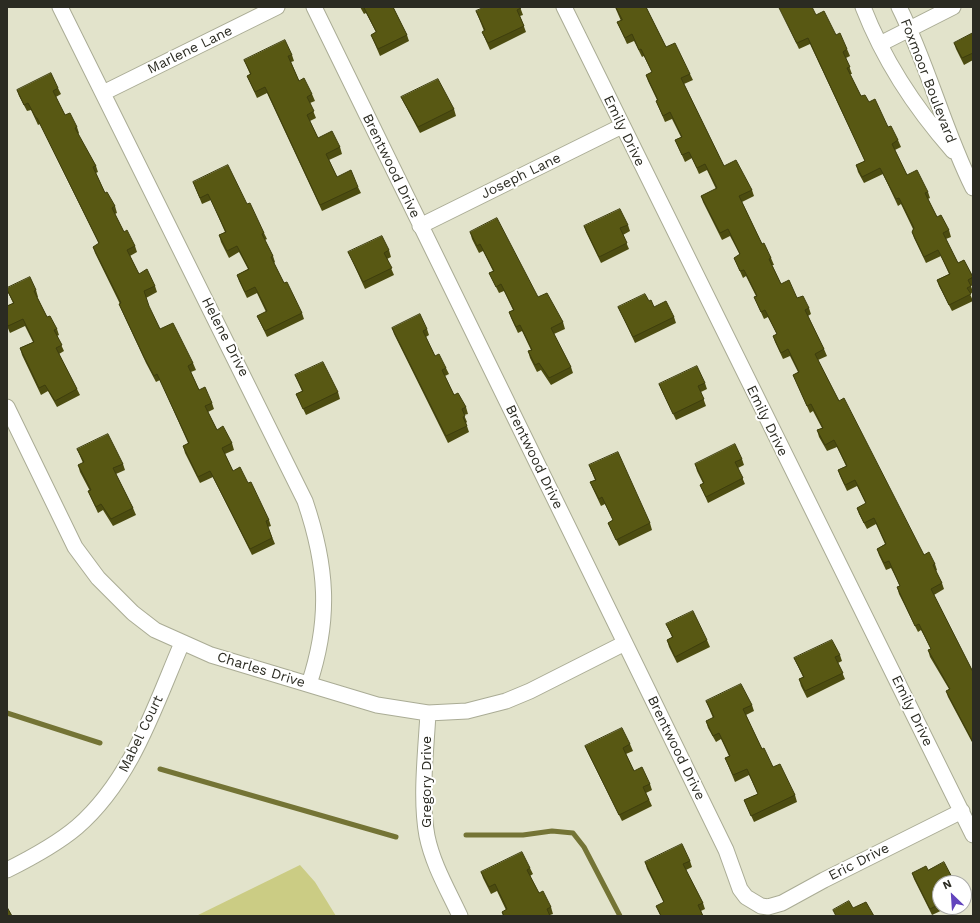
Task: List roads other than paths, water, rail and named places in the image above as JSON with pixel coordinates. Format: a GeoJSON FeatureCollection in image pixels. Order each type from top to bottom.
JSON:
{"type":"FeatureCollection","features":[{"type":"Feature","properties":{"kind":"street","name":"Helene Drive"},"geometry":{"type":"LineString","coordinates":[[60,7],[306,501],[321,556],[324,594],[322,625],[309,684]]}},
{"type":"Feature","properties":{"kind":"street","name":"Marlene Lane"},"geometry":{"type":"LineString","coordinates":[[103,93],[277,7]]}},
{"type":"Feature","properties":{"kind":"street","name":"Brentwood Drive"},"geometry":{"type":"LineString","coordinates":[[314,7],[726,850],[740,889],[746,897],[756,904]]}},
{"type":"Feature","properties":{"kind":"street","name":"Emily Drive"},"geometry":{"type":"LineString","coordinates":[[564,7],[973,835]]}},
{"type":"Feature","properties":{"kind":"street","name":"Foxmoor Boulevard"},"geometry":{"type":"LineString","coordinates":[[863,7],[880,44],[900,81],[924,118],[957,156]]}},
{"type":"Feature","properties":{"kind":"street","name":"Foxmoor Boulevard"},"geometry":{"type":"LineString","coordinates":[[899,7],[910,29],[948,125],[957,156],[973,188]]}},
{"type":"Feature","properties":{"kind":"street"},"geometry":{"type":"LineString","coordinates":[[880,44],[953,7]]}},
{"type":"Feature","properties":{"kind":"street","name":"Joseph Lane"},"geometry":{"type":"LineString","coordinates":[[420,226],[622,126]]}},
{"type":"Feature","properties":{"kind":"street","name":"Charles Drive"},"geometry":{"type":"LineString","coordinates":[[7,407],[75,547],[98,578],[133,614],[156,630],[182,643],[211,654],[377,705],[428,713],[468,711],[506,701],[530,691],[626,643]]}},
{"type":"Feature","properties":{"kind":"street","name":"Mabel Court"},"geometry":{"type":"LineString","coordinates":[[7,870],[37,854],[76,828],[108,795],[133,756],[182,643]]}},
{"type":"Feature","properties":{"kind":"street","name":"Gregory Drive"},"geometry":{"type":"LineString","coordinates":[[428,713],[424,809],[427,836],[440,876],[460,916]]}},
{"type":"Feature","properties":{"kind":"street","name":"Eric Drive"},"geometry":{"type":"LineString","coordinates":[[756,904],[768,907],[782,904],[824,880],[962,811]]}},
{"type":"Feature","properties":{"kind":"waterway"},"geometry":{"type":"LineString","coordinates":[[7,713],[100,743]]}},
{"type":"Feature","properties":{"kind":"waterway"},"geometry":{"type":"LineString","coordinates":[[160,769],[396,837]]}},
{"type":"Feature","properties":{"kind":"waterway"},"geometry":{"type":"LineString","coordinates":[[466,835],[523,835],[552,831],[573,833],[584,847],[620,916]]}}]}
